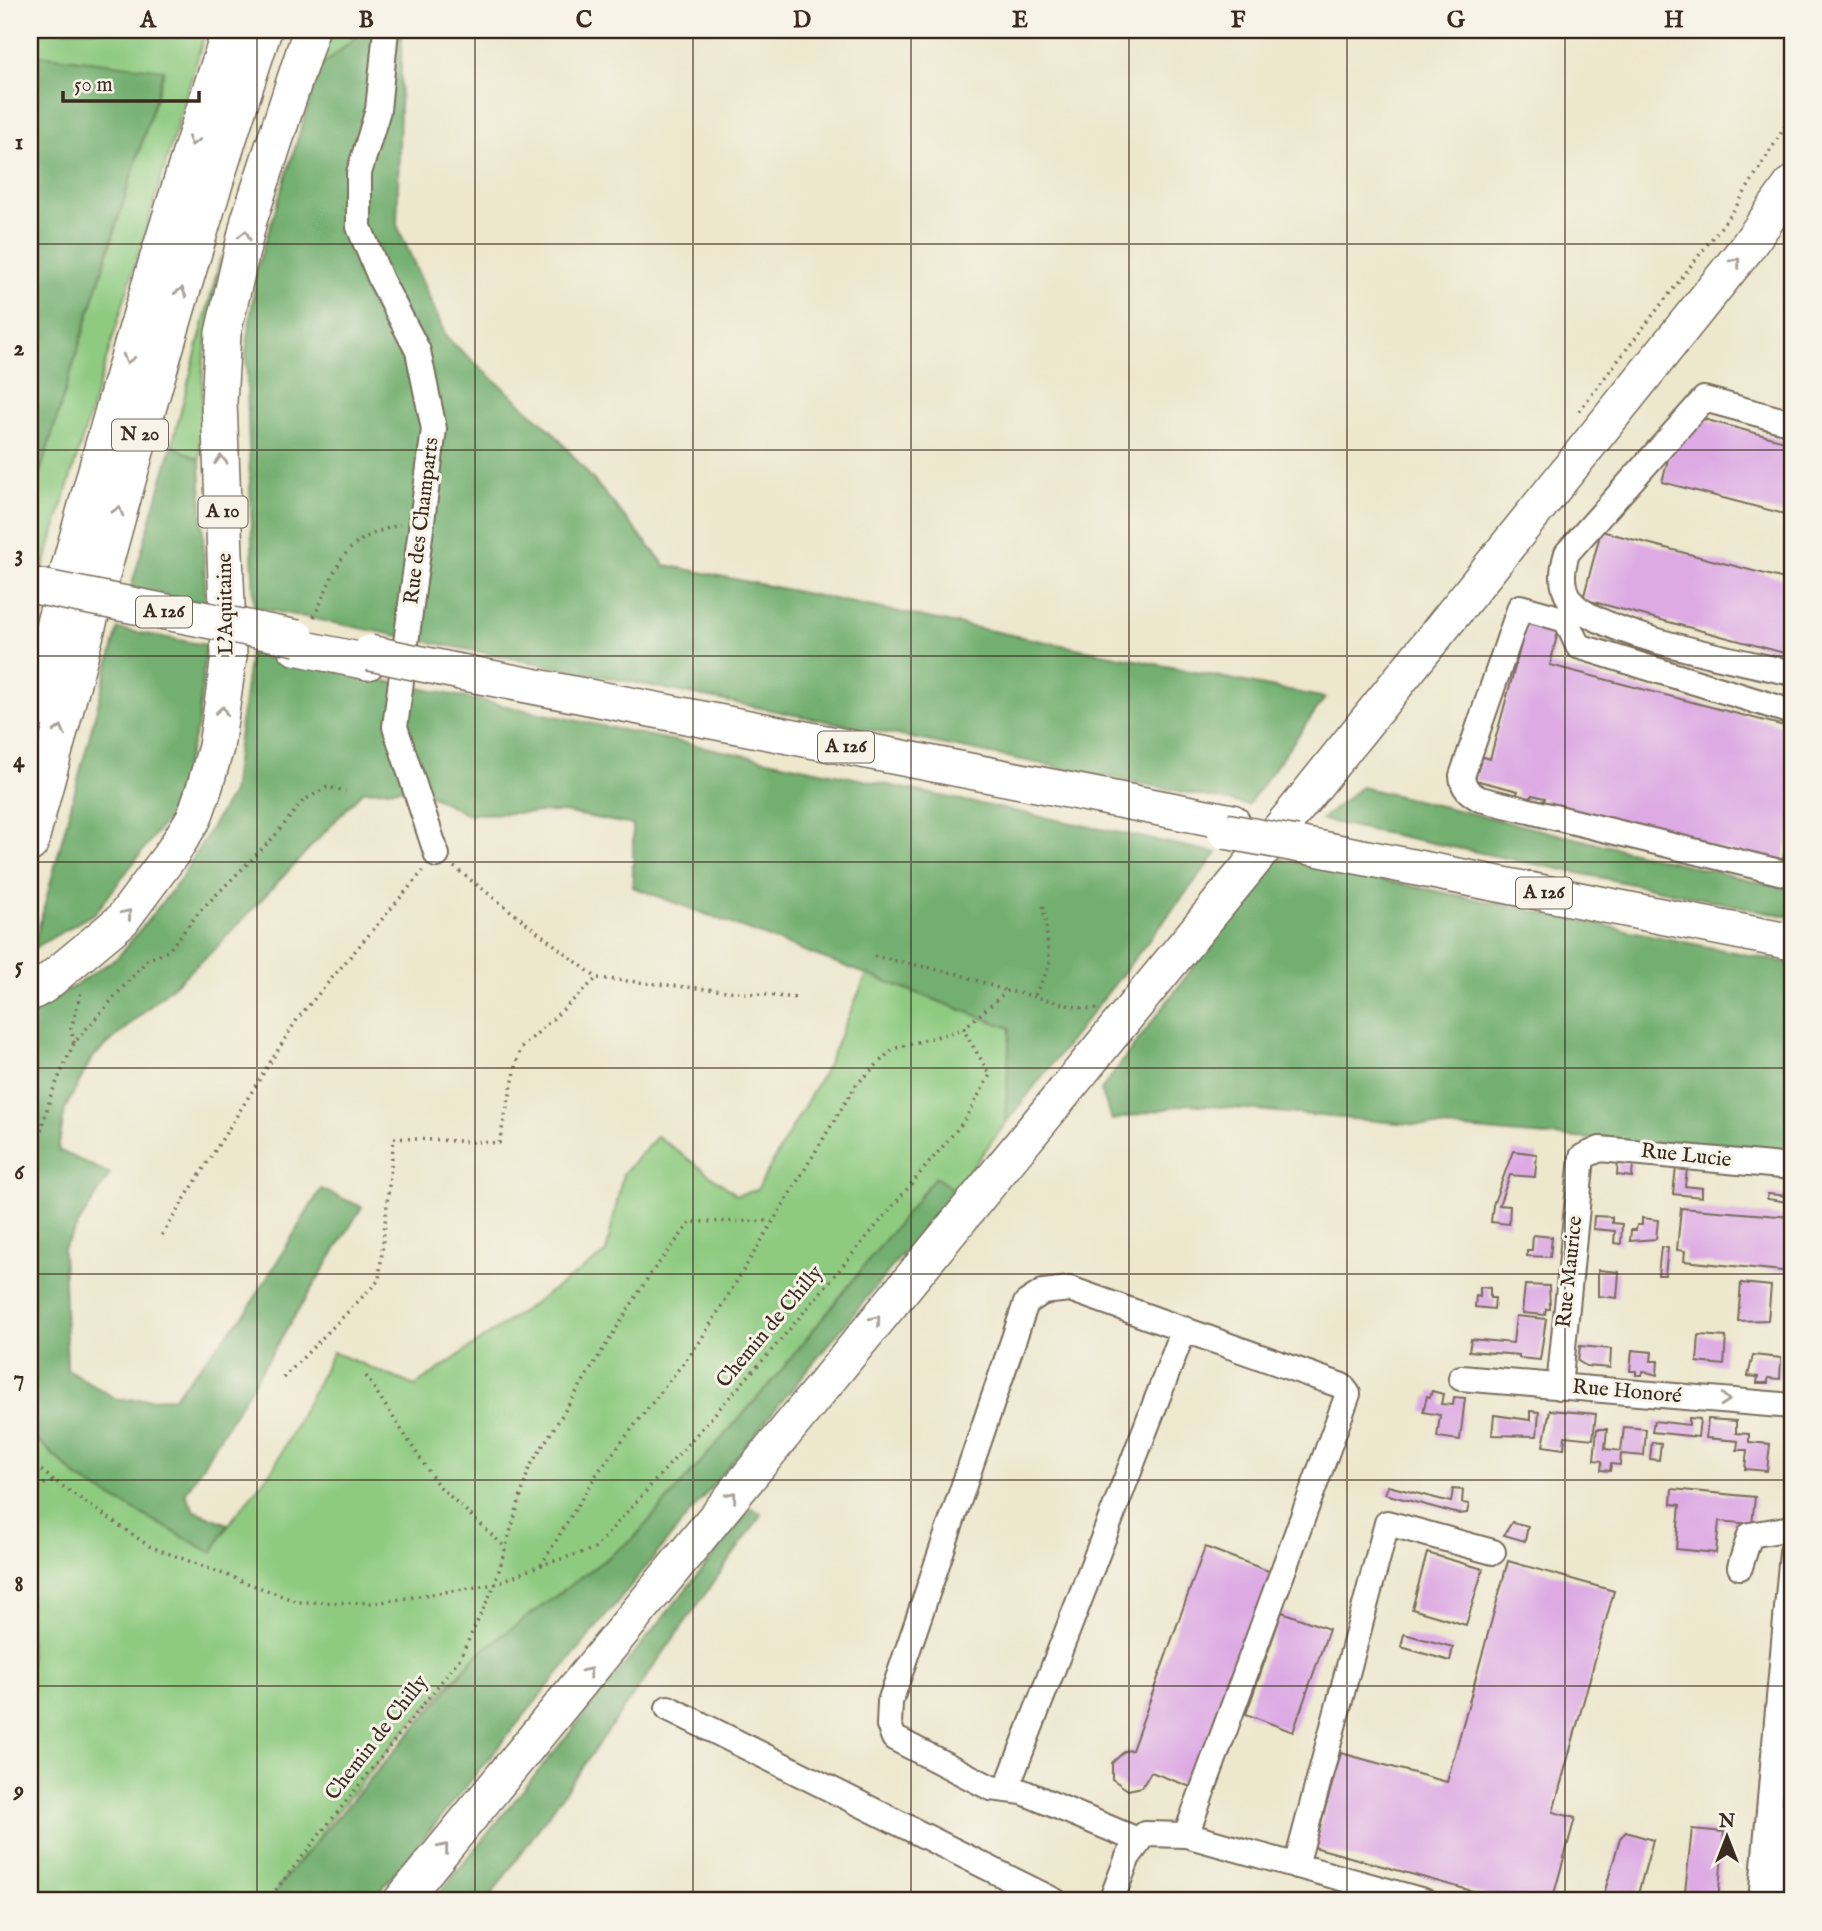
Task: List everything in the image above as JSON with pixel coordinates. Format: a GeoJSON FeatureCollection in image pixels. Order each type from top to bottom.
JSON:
{"type":"FeatureCollection","features":[{"type":"Feature","properties":{"kind":"highway","name":"N 20"},"geometry":{"type":"LineString","coordinates":[[30,714],[78,528],[183,170],[230,30]]}},
{"type":"Feature","properties":{"kind":"highway","name":"N 20"},"geometry":{"type":"LineString","coordinates":[[30,844],[112,533],[185,277],[264,30]]}},
{"type":"Feature","properties":{"kind":"highway","name":"L'Aquitaine"},"geometry":{"type":"LineString","coordinates":[[30,992],[79,976],[122,920],[172,853],[194,818],[216,747],[229,656],[219,402],[223,333],[249,220],[312,30]]}},
{"type":"Feature","properties":{"kind":"highway"},"geometry":{"type":"LineString","coordinates":[[401,1901],[1297,808],[1745,250],[1792,184]]}},
{"type":"Feature","properties":{"kind":"highway","name":"A 126"},"geometry":{"type":"LineString","coordinates":[[30,586],[301,637],[369,657],[459,675],[1299,840],[1792,933]]}},
{"type":"Feature","properties":{"kind":"highway","name":"A 126"},"geometry":{"type":"LineString","coordinates":[[30,595],[301,637]]}},
{"type":"Feature","properties":{"kind":"highway","name":"A 126"},"geometry":{"type":"LineString","coordinates":[[1299,840],[1792,942]]}},
{"type":"Feature","properties":{"kind":"street","name":"Rue des Champarts"},"geometry":{"type":"LineString","coordinates":[[386,30],[378,110],[359,173],[359,228],[381,280],[418,351],[434,429],[395,727],[437,855]]}},
{"type":"Feature","properties":{"kind":"street"},"geometry":{"type":"LineString","coordinates":[[1792,423],[1704,399],[1567,553],[1562,569],[1564,586],[1570,600],[1589,616],[1642,635],[1792,673]]}},
{"type":"Feature","properties":{"kind":"street"},"geometry":{"type":"LineString","coordinates":[[1792,712],[1578,646],[1566,620],[1520,607],[1462,776],[1463,784],[1471,794],[1480,799],[1792,875]]}},
{"type":"Feature","properties":{"kind":"street","name":"Rue Lucie"},"geometry":{"type":"LineString","coordinates":[[1582,1157],[1600,1149],[1792,1167]]}},
{"type":"Feature","properties":{"kind":"street","name":"Rue Maurice"},"geometry":{"type":"LineString","coordinates":[[1559,1387],[1582,1157]]}},
{"type":"Feature","properties":{"kind":"street"},"geometry":{"type":"LineString","coordinates":[[1140,1841],[1023,1792],[991,1788],[894,1738],[889,1725],[890,1702],[1026,1303],[1043,1292],[1070,1289],[1342,1386],[1348,1394],[1186,1835]]}},
{"type":"Feature","properties":{"kind":"street"},"geometry":{"type":"LineString","coordinates":[[1006,1790],[1184,1329]]}},
{"type":"Feature","properties":{"kind":"street","name":"Rue Honoré"},"geometry":{"type":"LineString","coordinates":[[1461,1377],[1792,1406]]}},
{"type":"Feature","properties":{"kind":"street"},"geometry":{"type":"LineString","coordinates":[[1296,1866],[1387,1523],[1493,1552]]}},
{"type":"Feature","properties":{"kind":"street"},"geometry":{"type":"LineString","coordinates":[[1740,1567],[1750,1535],[1792,1528]]}},
{"type":"Feature","properties":{"kind":"street"},"geometry":{"type":"LineString","coordinates":[[1761,1901],[1792,1552]]}},
{"type":"Feature","properties":{"kind":"street"},"geometry":{"type":"LineString","coordinates":[[668,1708],[1055,1901]]}},
{"type":"Feature","properties":{"kind":"street"},"geometry":{"type":"LineString","coordinates":[[1785,1901],[1792,1822]]}},
{"type":"Feature","properties":{"kind":"street"},"geometry":{"type":"LineString","coordinates":[[1111,1901],[1128,1857],[1145,1834],[1186,1835],[1424,1901]]}},
{"type":"Feature","properties":{"kind":"path"},"geometry":{"type":"LineString","coordinates":[[1572,421],[1734,210],[1792,115]]}},
{"type":"Feature","properties":{"kind":"path"},"geometry":{"type":"LineString","coordinates":[[301,637],[346,548],[377,530],[422,519]]}},
{"type":"Feature","properties":{"kind":"path"},"geometry":{"type":"LineString","coordinates":[[30,1171],[51,1095],[74,1042],[147,960],[168,951],[200,911],[273,838],[303,801],[327,787],[346,791]]}},
{"type":"Feature","properties":{"kind":"path"},"geometry":{"type":"LineString","coordinates":[[162,1235],[298,1018],[437,855],[597,978],[797,998]]}},
{"type":"Feature","properties":{"kind":"path"},"geometry":{"type":"LineString","coordinates":[[1035,995],[1050,965],[1043,902]]}},
{"type":"Feature","properties":{"kind":"path"},"geometry":{"type":"LineString","coordinates":[[874,956],[958,974],[1007,991],[1089,1009],[1098,1010],[1105,1000]]}},
{"type":"Feature","properties":{"kind":"path"},"geometry":{"type":"LineString","coordinates":[[74,1042],[71,1029],[79,976]]}},
{"type":"Feature","properties":{"kind":"path"},"geometry":{"type":"LineString","coordinates":[[283,1377],[379,1280],[394,1138],[499,1143],[520,1049],[597,978]]}},
{"type":"Feature","properties":{"kind":"path"},"geometry":{"type":"LineString","coordinates":[[541,1565],[598,1472],[699,1343],[856,1085],[893,1049],[963,1029],[1007,991]]}},
{"type":"Feature","properties":{"kind":"path","name":"Chemin de Chilly"},"geometry":{"type":"LineString","coordinates":[[495,1584],[541,1565],[594,1549],[760,1364],[964,1121],[990,1075],[963,1029]]}},
{"type":"Feature","properties":{"kind":"path","name":"Chemin de Chilly"},"geometry":{"type":"LineString","coordinates":[[267,1901],[460,1658],[495,1584],[529,1468],[651,1273],[691,1222],[774,1221]]}},
{"type":"Feature","properties":{"kind":"path"},"geometry":{"type":"LineString","coordinates":[[366,1376],[437,1484],[506,1548]]}},
{"type":"Feature","properties":{"kind":"path"},"geometry":{"type":"LineString","coordinates":[[30,1462],[149,1546],[298,1602],[375,1603],[495,1584]]}},
{"type":"Feature","properties":{"kind":"path"},"geometry":{"type":"LineString","coordinates":[[30,1488],[55,1481]]}},
{"type":"Feature","properties":{"kind":"green space"},"geometry":{"type":"Polygon","coordinates":[[[30,30],[206,30],[42,572],[30,571],[30,505],[164,71],[30,54],[30,30]]]}},
{"type":"Feature","properties":{"kind":"green space"},"geometry":{"type":"Polygon","coordinates":[[[332,30],[364,30],[320,68],[332,30]]]}},
{"type":"Feature","properties":{"kind":"green space"},"geometry":{"type":"Polygon","coordinates":[[[364,30],[402,30],[397,225],[447,338],[552,431],[665,565],[1325,698],[1248,805],[254,607],[246,353],[257,268],[320,68],[364,30]]]}},
{"type":"Feature","properties":{"kind":"green space"},"geometry":{"type":"Polygon","coordinates":[[[30,54],[164,70],[30,505],[30,54]]]}},
{"type":"Feature","properties":{"kind":"green space"},"geometry":{"type":"Polygon","coordinates":[[[221,256],[203,364],[200,460],[172,445],[221,256]]]}},
{"type":"Feature","properties":{"kind":"green space"},"geometry":{"type":"Polygon","coordinates":[[[172,445],[200,460],[206,604],[131,588],[172,445]]]}},
{"type":"Feature","properties":{"kind":"green space"},"geometry":{"type":"Polygon","coordinates":[[[118,629],[206,645],[198,725],[169,816],[96,912],[33,949],[118,629]]]}},
{"type":"Feature","properties":{"kind":"green space"},"geometry":{"type":"Polygon","coordinates":[[[250,653],[1217,853],[1005,1124],[1010,1028],[633,887],[633,825],[563,812],[466,814],[417,788],[363,791],[216,948],[92,1058],[65,1109],[58,1150],[110,1174],[63,1249],[67,1369],[118,1400],[173,1398],[247,1311],[321,1189],[362,1207],[185,1494],[195,1511],[228,1524],[212,1553],[79,1479],[30,1433],[30,1015],[118,957],[178,883],[232,793],[250,653]]]}},
{"type":"Feature","properties":{"kind":"green space"},"geometry":{"type":"Polygon","coordinates":[[[1361,787],[1792,890],[1792,917],[1321,820],[1361,787]]]}},
{"type":"Feature","properties":{"kind":"green space"},"geometry":{"type":"Polygon","coordinates":[[[1275,858],[1792,964],[1792,1153],[1520,1134],[1188,1104],[1112,1120],[1101,1090],[1275,858]]]}},
{"type":"Feature","properties":{"kind":"green space"},"geometry":{"type":"Polygon","coordinates":[[[867,974],[1011,1028],[1005,1124],[955,1190],[935,1178],[775,1378],[634,1538],[479,1653],[398,1738],[331,1819],[276,1901],[30,1901],[30,1433],[79,1479],[212,1553],[229,1524],[274,1467],[333,1352],[415,1386],[606,1253],[623,1174],[657,1136],[737,1195],[757,1190],[827,1066],[867,974]]]}},
{"type":"Feature","properties":{"kind":"green space"},"geometry":{"type":"Polygon","coordinates":[[[935,1177],[955,1190],[372,1901],[269,1901],[289,1873],[479,1653],[634,1538],[775,1378],[935,1177]]]}},
{"type":"Feature","properties":{"kind":"green space"},"geometry":{"type":"Polygon","coordinates":[[[752,1508],[762,1514],[487,1901],[433,1901],[752,1508]]]}},
{"type":"Feature","properties":{"kind":"building"},"geometry":{"type":"Polygon","coordinates":[[[1696,417],[1792,443],[1792,516],[1662,482],[1671,448],[1696,417]]]}},
{"type":"Feature","properties":{"kind":"building"},"geometry":{"type":"Polygon","coordinates":[[[1601,531],[1792,581],[1792,655],[1583,599],[1601,531]]]}},
{"type":"Feature","properties":{"kind":"building"},"geometry":{"type":"Polygon","coordinates":[[[1529,615],[1560,623],[1550,665],[1792,728],[1792,824],[1782,864],[1543,804],[1545,798],[1532,795],[1531,800],[1516,796],[1518,791],[1475,780],[1481,756],[1490,759],[1529,615]]]}},
{"type":"Feature","properties":{"kind":"building"},"geometry":{"type":"Polygon","coordinates":[[[1513,1151],[1537,1154],[1535,1177],[1510,1175],[1499,1205],[1510,1206],[1509,1224],[1491,1222],[1493,1205],[1513,1151]]]}},
{"type":"Feature","properties":{"kind":"building"},"geometry":{"type":"Polygon","coordinates":[[[1618,1162],[1633,1163],[1632,1177],[1617,1175],[1618,1162]]]}},
{"type":"Feature","properties":{"kind":"building"},"geometry":{"type":"Polygon","coordinates":[[[1676,1167],[1687,1169],[1685,1186],[1702,1188],[1702,1197],[1673,1194],[1676,1167]]]}},
{"type":"Feature","properties":{"kind":"building"},"geometry":{"type":"Polygon","coordinates":[[[1768,1194],[1789,1196],[1789,1202],[1767,1199],[1768,1194]]]}},
{"type":"Feature","properties":{"kind":"building"},"geometry":{"type":"Polygon","coordinates":[[[1681,1208],[1790,1217],[1786,1262],[1792,1262],[1792,1272],[1684,1261],[1685,1251],[1677,1250],[1681,1208]]]}},
{"type":"Feature","properties":{"kind":"building"},"geometry":{"type":"Polygon","coordinates":[[[1594,1216],[1612,1217],[1612,1223],[1622,1224],[1621,1244],[1614,1243],[1615,1231],[1593,1229],[1594,1216]]]}},
{"type":"Feature","properties":{"kind":"building"},"geometry":{"type":"Polygon","coordinates":[[[1642,1218],[1658,1220],[1656,1239],[1630,1241],[1631,1230],[1642,1225],[1642,1218]]]}},
{"type":"Feature","properties":{"kind":"building"},"geometry":{"type":"Polygon","coordinates":[[[1533,1235],[1552,1237],[1550,1257],[1527,1256],[1527,1250],[1532,1250],[1533,1235]]]}},
{"type":"Feature","properties":{"kind":"building"},"geometry":{"type":"Polygon","coordinates":[[[1661,1247],[1668,1248],[1665,1275],[1658,1275],[1661,1247]]]}},
{"type":"Feature","properties":{"kind":"building"},"geometry":{"type":"Polygon","coordinates":[[[1598,1270],[1619,1272],[1617,1298],[1598,1296],[1598,1270]]]}},
{"type":"Feature","properties":{"kind":"building"},"geometry":{"type":"Polygon","coordinates":[[[1741,1283],[1771,1286],[1768,1320],[1738,1321],[1741,1283]]]}},
{"type":"Feature","properties":{"kind":"building"},"geometry":{"type":"Polygon","coordinates":[[[1525,1285],[1549,1286],[1550,1309],[1546,1309],[1545,1315],[1522,1313],[1525,1285]]]}},
{"type":"Feature","properties":{"kind":"building"},"geometry":{"type":"Polygon","coordinates":[[[1480,1287],[1490,1288],[1490,1298],[1495,1298],[1494,1309],[1475,1307],[1476,1296],[1480,1297],[1480,1287]]]}},
{"type":"Feature","properties":{"kind":"building"},"geometry":{"type":"Polygon","coordinates":[[[1516,1316],[1546,1319],[1540,1360],[1519,1358],[1519,1355],[1469,1351],[1471,1339],[1513,1343],[1516,1316]]]}},
{"type":"Feature","properties":{"kind":"building"},"geometry":{"type":"Polygon","coordinates":[[[1699,1335],[1726,1337],[1724,1365],[1697,1362],[1699,1335]]]}},
{"type":"Feature","properties":{"kind":"building"},"geometry":{"type":"Polygon","coordinates":[[[1580,1346],[1611,1349],[1610,1368],[1586,1366],[1578,1361],[1580,1346]]]}},
{"type":"Feature","properties":{"kind":"building"},"geometry":{"type":"Polygon","coordinates":[[[1632,1350],[1652,1352],[1651,1361],[1658,1361],[1657,1375],[1643,1371],[1642,1375],[1636,1375],[1636,1371],[1630,1371],[1632,1350]]]}},
{"type":"Feature","properties":{"kind":"building"},"geometry":{"type":"Polygon","coordinates":[[[1753,1355],[1781,1358],[1780,1379],[1768,1378],[1768,1383],[1757,1383],[1758,1377],[1748,1376],[1753,1355]]]}},
{"type":"Feature","properties":{"kind":"building"},"geometry":{"type":"Polygon","coordinates":[[[1432,1391],[1443,1394],[1441,1404],[1453,1405],[1454,1397],[1465,1398],[1460,1440],[1437,1437],[1440,1415],[1423,1412],[1427,1396],[1430,1397],[1432,1391]]]}},
{"type":"Feature","properties":{"kind":"building"},"geometry":{"type":"Polygon","coordinates":[[[1550,1410],[1596,1414],[1593,1439],[1565,1436],[1564,1449],[1543,1446],[1550,1410]]]}},
{"type":"Feature","properties":{"kind":"building"},"geometry":{"type":"Polygon","coordinates":[[[1530,1411],[1539,1412],[1537,1436],[1492,1435],[1494,1415],[1530,1420],[1530,1411]]]}},
{"type":"Feature","properties":{"kind":"building"},"geometry":{"type":"Polygon","coordinates":[[[1689,1418],[1700,1419],[1698,1437],[1652,1432],[1654,1421],[1689,1425],[1689,1418]]]}},
{"type":"Feature","properties":{"kind":"building"},"geometry":{"type":"Polygon","coordinates":[[[1708,1419],[1736,1421],[1736,1433],[1749,1434],[1749,1442],[1770,1444],[1767,1471],[1745,1469],[1747,1450],[1737,1450],[1738,1441],[1706,1438],[1708,1419]]]}},
{"type":"Feature","properties":{"kind":"building"},"geometry":{"type":"Polygon","coordinates":[[[1624,1427],[1646,1429],[1644,1456],[1621,1454],[1620,1465],[1611,1464],[1610,1471],[1601,1470],[1602,1461],[1594,1460],[1597,1429],[1607,1429],[1605,1449],[1621,1451],[1624,1427]]]}},
{"type":"Feature","properties":{"kind":"building"},"geometry":{"type":"Polygon","coordinates":[[[1652,1442],[1661,1443],[1659,1460],[1650,1459],[1652,1442]]]}},
{"type":"Feature","properties":{"kind":"building"},"geometry":{"type":"Polygon","coordinates":[[[1388,1486],[1451,1502],[1453,1489],[1463,1490],[1462,1503],[1469,1504],[1467,1513],[1459,1514],[1385,1494],[1388,1486]]]}},
{"type":"Feature","properties":{"kind":"building"},"geometry":{"type":"Polygon","coordinates":[[[1672,1489],[1755,1497],[1752,1524],[1719,1521],[1716,1553],[1676,1549],[1680,1505],[1671,1504],[1672,1489]]]}},
{"type":"Feature","properties":{"kind":"building"},"geometry":{"type":"Polygon","coordinates":[[[1512,1522],[1528,1526],[1525,1541],[1504,1535],[1512,1522]]]}},
{"type":"Feature","properties":{"kind":"building"},"geometry":{"type":"Polygon","coordinates":[[[1205,1547],[1274,1573],[1196,1789],[1151,1772],[1142,1787],[1128,1790],[1112,1779],[1112,1763],[1125,1751],[1132,1750],[1205,1547]]]}},
{"type":"Feature","properties":{"kind":"building"},"geometry":{"type":"Polygon","coordinates":[[[1427,1553],[1483,1569],[1466,1625],[1412,1609],[1427,1553]]]}},
{"type":"Feature","properties":{"kind":"building"},"geometry":{"type":"Polygon","coordinates":[[[1508,1561],[1614,1591],[1553,1812],[1575,1818],[1552,1901],[1508,1901],[1314,1847],[1341,1753],[1447,1782],[1508,1561]]]}},
{"type":"Feature","properties":{"kind":"building"},"geometry":{"type":"Polygon","coordinates":[[[1282,1612],[1329,1629],[1293,1732],[1246,1714],[1282,1612]]]}},
{"type":"Feature","properties":{"kind":"building"},"geometry":{"type":"Polygon","coordinates":[[[1404,1634],[1453,1647],[1450,1661],[1401,1647],[1404,1634]]]}},
{"type":"Feature","properties":{"kind":"building"},"geometry":{"type":"Polygon","coordinates":[[[1692,1829],[1724,1832],[1718,1901],[1684,1901],[1692,1829]]]}},
{"type":"Feature","properties":{"kind":"building"},"geometry":{"type":"Polygon","coordinates":[[[1626,1832],[1653,1840],[1636,1901],[1602,1901],[1620,1838],[1626,1832]]]}}]}
